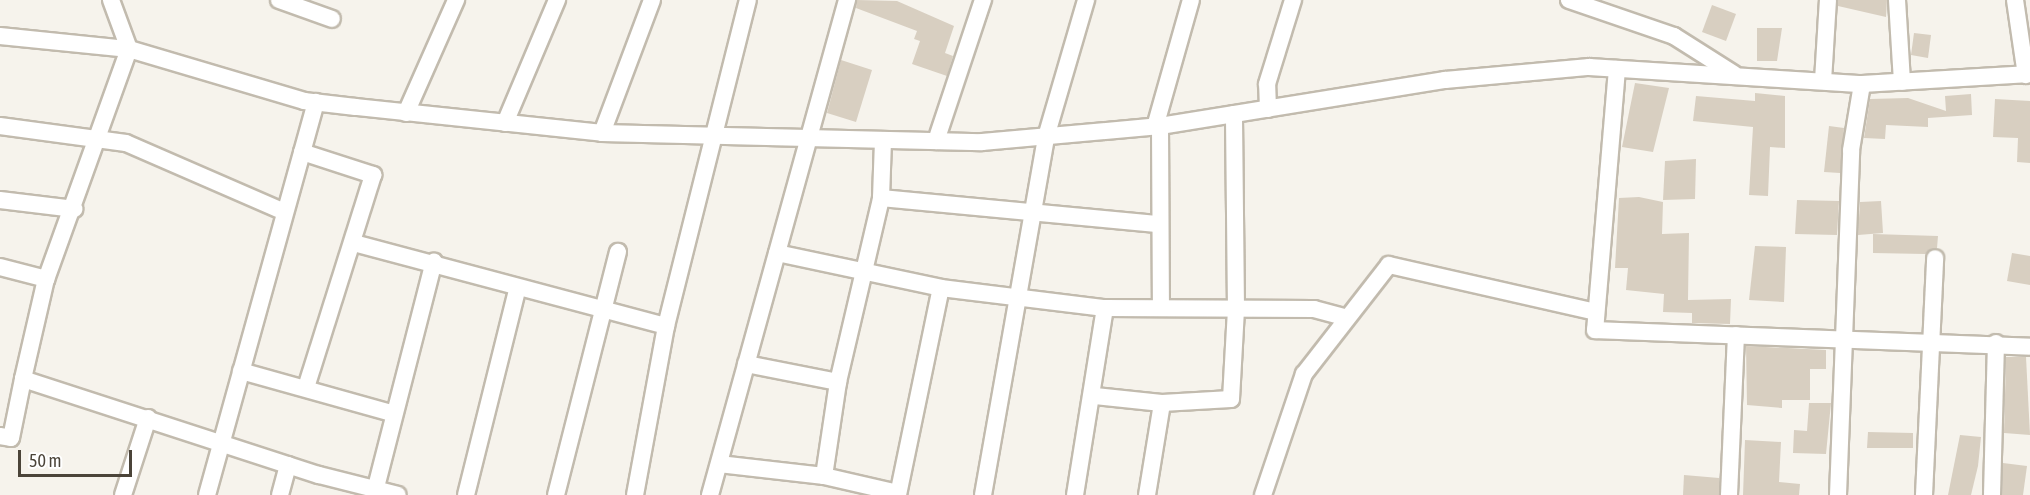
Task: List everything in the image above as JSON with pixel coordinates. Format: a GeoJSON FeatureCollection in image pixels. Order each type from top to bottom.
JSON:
{"type":"FeatureCollection","features":[{"type":"Feature","properties":{"kind":"street"},"geometry":{"type":"LineString","coordinates":[[0,436],[11,438],[46,279],[101,137],[129,48],[111,0]]}},
{"type":"Feature","properties":{"kind":"street"},"geometry":{"type":"LineString","coordinates":[[279,0],[332,19]]}},
{"type":"Feature","properties":{"kind":"street"},"geometry":{"type":"LineString","coordinates":[[406,112],[456,0]]}},
{"type":"Feature","properties":{"kind":"street"},"geometry":{"type":"LineString","coordinates":[[505,123],[557,0]]}},
{"type":"Feature","properties":{"kind":"street"},"geometry":{"type":"LineString","coordinates":[[602,133],[652,0]]}},
{"type":"Feature","properties":{"kind":"street"},"geometry":{"type":"LineString","coordinates":[[635,495],[666,326],[748,0]]}},
{"type":"Feature","properties":{"kind":"street"},"geometry":{"type":"LineString","coordinates":[[710,495],[847,0]]}},
{"type":"Feature","properties":{"kind":"street"},"geometry":{"type":"LineString","coordinates":[[936,141],[983,0]]}},
{"type":"Feature","properties":{"kind":"street"},"geometry":{"type":"LineString","coordinates":[[984,495],[1047,137],[1086,0]]}},
{"type":"Feature","properties":{"kind":"street"},"geometry":{"type":"LineString","coordinates":[[1161,308],[1157,224],[1158,126],[1191,0]]}},
{"type":"Feature","properties":{"kind":"street"},"geometry":{"type":"LineString","coordinates":[[1268,109],[1267,84],[1293,0]]}},
{"type":"Feature","properties":{"kind":"street"},"geometry":{"type":"LineString","coordinates":[[1569,0],[1674,36],[1737,76]]}},
{"type":"Feature","properties":{"kind":"street"},"geometry":{"type":"LineString","coordinates":[[1823,81],[1828,0]]}},
{"type":"Feature","properties":{"kind":"street"},"geometry":{"type":"LineString","coordinates":[[1897,0],[1902,82]]}},
{"type":"Feature","properties":{"kind":"street"},"geometry":{"type":"LineString","coordinates":[[0,36],[129,48],[316,102],[602,133],[936,141],[1047,137],[1158,126],[1445,80],[1617,69],[1862,84],[2028,75],[2015,0]]}},
{"type":"Feature","properties":{"kind":"street"},"geometry":{"type":"LineString","coordinates":[[1617,69],[1595,330],[1996,343],[2030,347]]}},
{"type":"Feature","properties":{"kind":"street"},"geometry":{"type":"LineString","coordinates":[[1838,495],[1846,339],[1851,150],[1862,84]]}},
{"type":"Feature","properties":{"kind":"street"},"geometry":{"type":"LineString","coordinates":[[207,495],[316,102]]}},
{"type":"Feature","properties":{"kind":"street"},"geometry":{"type":"LineString","coordinates":[[1095,396],[1162,403],[1231,399],[1236,309],[1234,114]]}},
{"type":"Feature","properties":{"kind":"street"},"geometry":{"type":"LineString","coordinates":[[0,126],[101,137],[285,212]]}},
{"type":"Feature","properties":{"kind":"street"},"geometry":{"type":"LineString","coordinates":[[824,476],[838,381],[881,198],[883,140]]}},
{"type":"Feature","properties":{"kind":"street"},"geometry":{"type":"LineString","coordinates":[[302,152],[373,176],[354,243],[306,388]]}},
{"type":"Feature","properties":{"kind":"street"},"geometry":{"type":"LineString","coordinates":[[881,198],[1034,216],[1157,224]]}},
{"type":"Feature","properties":{"kind":"street"},"geometry":{"type":"LineString","coordinates":[[0,200],[74,209]]}},
{"type":"Feature","properties":{"kind":"street"},"geometry":{"type":"LineString","coordinates":[[354,243],[434,262],[517,290],[666,326]]}},
{"type":"Feature","properties":{"kind":"street"},"geometry":{"type":"LineString","coordinates":[[556,495],[618,252]]}},
{"type":"Feature","properties":{"kind":"street"},"geometry":{"type":"LineString","coordinates":[[777,253],[863,269],[941,288],[1105,308],[1314,309],[1344,317]]}},
{"type":"Feature","properties":{"kind":"street"},"geometry":{"type":"LineString","coordinates":[[1924,495],[1934,341],[1935,258]]}},
{"type":"Feature","properties":{"kind":"street"},"geometry":{"type":"LineString","coordinates":[[375,492],[391,413],[434,262]]}},
{"type":"Feature","properties":{"kind":"street"},"geometry":{"type":"LineString","coordinates":[[1263,495],[1304,374],[1344,317],[1389,265],[1596,312]]}},
{"type":"Feature","properties":{"kind":"street"},"geometry":{"type":"LineString","coordinates":[[0,267],[46,279]]}},
{"type":"Feature","properties":{"kind":"street"},"geometry":{"type":"LineString","coordinates":[[719,464],[824,476],[898,494],[941,288]]}},
{"type":"Feature","properties":{"kind":"street"},"geometry":{"type":"LineString","coordinates":[[466,495],[517,290]]}},
{"type":"Feature","properties":{"kind":"street"},"geometry":{"type":"LineString","coordinates":[[1075,495],[1095,396],[1105,308]]}},
{"type":"Feature","properties":{"kind":"street"},"geometry":{"type":"LineString","coordinates":[[1729,495],[1736,335]]}},
{"type":"Feature","properties":{"kind":"street"},"geometry":{"type":"LineString","coordinates":[[1992,495],[1996,343]]}},
{"type":"Feature","properties":{"kind":"street"},"geometry":{"type":"LineString","coordinates":[[746,364],[838,381]]}},
{"type":"Feature","properties":{"kind":"street"},"geometry":{"type":"LineString","coordinates":[[241,371],[391,413]]}},
{"type":"Feature","properties":{"kind":"street"},"geometry":{"type":"LineString","coordinates":[[23,379],[375,492],[398,495]]}},
{"type":"Feature","properties":{"kind":"street"},"geometry":{"type":"LineString","coordinates":[[1147,495],[1162,403]]}},
{"type":"Feature","properties":{"kind":"street"},"geometry":{"type":"LineString","coordinates":[[123,495],[148,418]]}},
{"type":"Feature","properties":{"kind":"street"},"geometry":{"type":"LineString","coordinates":[[280,495],[288,465]]}},
{"type":"Feature","properties":{"kind":"building"},"geometry":{"type":"Polygon","coordinates":[[[857,0],[897,1],[954,26],[945,53],[953,56],[947,76],[912,64],[920,41],[914,39],[917,31],[856,8],[857,0]]]}},
{"type":"Feature","properties":{"kind":"building"},"geometry":{"type":"Polygon","coordinates":[[[1838,0],[1887,0],[1886,17],[1838,6],[1838,0]]]}},
{"type":"Feature","properties":{"kind":"building"},"geometry":{"type":"Polygon","coordinates":[[[1712,5],[1736,14],[1726,41],[1702,32],[1712,5]]]}},
{"type":"Feature","properties":{"kind":"building"},"geometry":{"type":"Polygon","coordinates":[[[1757,28],[1782,28],[1777,61],[1757,61],[1757,28]]]}},
{"type":"Feature","properties":{"kind":"building"},"geometry":{"type":"Polygon","coordinates":[[[1914,33],[1931,35],[1928,58],[1911,55],[1914,33]]]}},
{"type":"Feature","properties":{"kind":"building"},"geometry":{"type":"Polygon","coordinates":[[[841,60],[872,70],[856,122],[827,113],[841,60]]]}},
{"type":"Feature","properties":{"kind":"building"},"geometry":{"type":"Polygon","coordinates":[[[1635,83],[1669,88],[1653,152],[1622,147],[1635,83]]]}},
{"type":"Feature","properties":{"kind":"building"},"geometry":{"type":"Polygon","coordinates":[[[1755,93],[1785,96],[1785,148],[1770,147],[1768,196],[1749,195],[1753,127],[1693,121],[1696,96],[1755,101],[1755,93]]]}},
{"type":"Feature","properties":{"kind":"building"},"geometry":{"type":"Polygon","coordinates":[[[1971,94],[1972,115],[1928,118],[1928,127],[1886,125],[1885,139],[1864,138],[1870,99],[1908,98],[1946,111],[1945,96],[1971,94]]]}},
{"type":"Feature","properties":{"kind":"building"},"geometry":{"type":"Polygon","coordinates":[[[1995,99],[2030,101],[2030,163],[2017,162],[2018,138],[1993,137],[1995,99]]]}},
{"type":"Feature","properties":{"kind":"building"},"geometry":{"type":"Polygon","coordinates":[[[1829,126],[1844,128],[1840,173],[1824,172],[1829,126]]]}},
{"type":"Feature","properties":{"kind":"building"},"geometry":{"type":"Polygon","coordinates":[[[1696,159],[1695,199],[1663,200],[1665,161],[1696,159]]]}},
{"type":"Feature","properties":{"kind":"building"},"geometry":{"type":"Polygon","coordinates":[[[1639,197],[1663,202],[1662,234],[1689,233],[1688,300],[1731,299],[1730,324],[1692,323],[1692,313],[1663,312],[1664,294],[1626,290],[1628,268],[1615,268],[1619,198],[1639,197]]]}},
{"type":"Feature","properties":{"kind":"building"},"geometry":{"type":"Polygon","coordinates":[[[1797,200],[1839,201],[1837,235],[1795,234],[1797,200]]]}},
{"type":"Feature","properties":{"kind":"building"},"geometry":{"type":"Polygon","coordinates":[[[1881,201],[1883,233],[1858,235],[1860,202],[1881,201]]]}},
{"type":"Feature","properties":{"kind":"building"},"geometry":{"type":"Polygon","coordinates":[[[1873,234],[1938,236],[1937,248],[1925,254],[1873,253],[1873,234]]]}},
{"type":"Feature","properties":{"kind":"building"},"geometry":{"type":"Polygon","coordinates":[[[1755,246],[1786,247],[1784,302],[1749,300],[1755,246]]]}},
{"type":"Feature","properties":{"kind":"building"},"geometry":{"type":"Polygon","coordinates":[[[2012,253],[2030,256],[2030,285],[2007,281],[2012,253]]]}},
{"type":"Feature","properties":{"kind":"building"},"geometry":{"type":"Polygon","coordinates":[[[1746,346],[1826,350],[1826,369],[1810,369],[1810,400],[1782,400],[1782,408],[1747,405],[1746,346]]]}},
{"type":"Feature","properties":{"kind":"building"},"geometry":{"type":"Polygon","coordinates":[[[2006,357],[2026,357],[2030,435],[2004,433],[2006,357]]]}},
{"type":"Feature","properties":{"kind":"building"},"geometry":{"type":"Polygon","coordinates":[[[1809,403],[1831,403],[1826,454],[1793,453],[1794,430],[1807,431],[1809,403]]]}},
{"type":"Feature","properties":{"kind":"building"},"geometry":{"type":"Polygon","coordinates":[[[1868,432],[1913,433],[1913,448],[1867,448],[1868,432]]]}},
{"type":"Feature","properties":{"kind":"building"},"geometry":{"type":"Polygon","coordinates":[[[1960,435],[1981,437],[1978,466],[1971,495],[1948,495],[1960,435]]]}},
{"type":"Feature","properties":{"kind":"building"},"geometry":{"type":"Polygon","coordinates":[[[1745,440],[1781,442],[1779,482],[1800,484],[1799,495],[1743,495],[1745,440]]]}},
{"type":"Feature","properties":{"kind":"building"},"geometry":{"type":"Polygon","coordinates":[[[2003,463],[2027,466],[2023,495],[2002,495],[2003,463]]]}},
{"type":"Feature","properties":{"kind":"building"},"geometry":{"type":"Polygon","coordinates":[[[1684,475],[1719,478],[1719,495],[1683,495],[1684,475]]]}}]}
